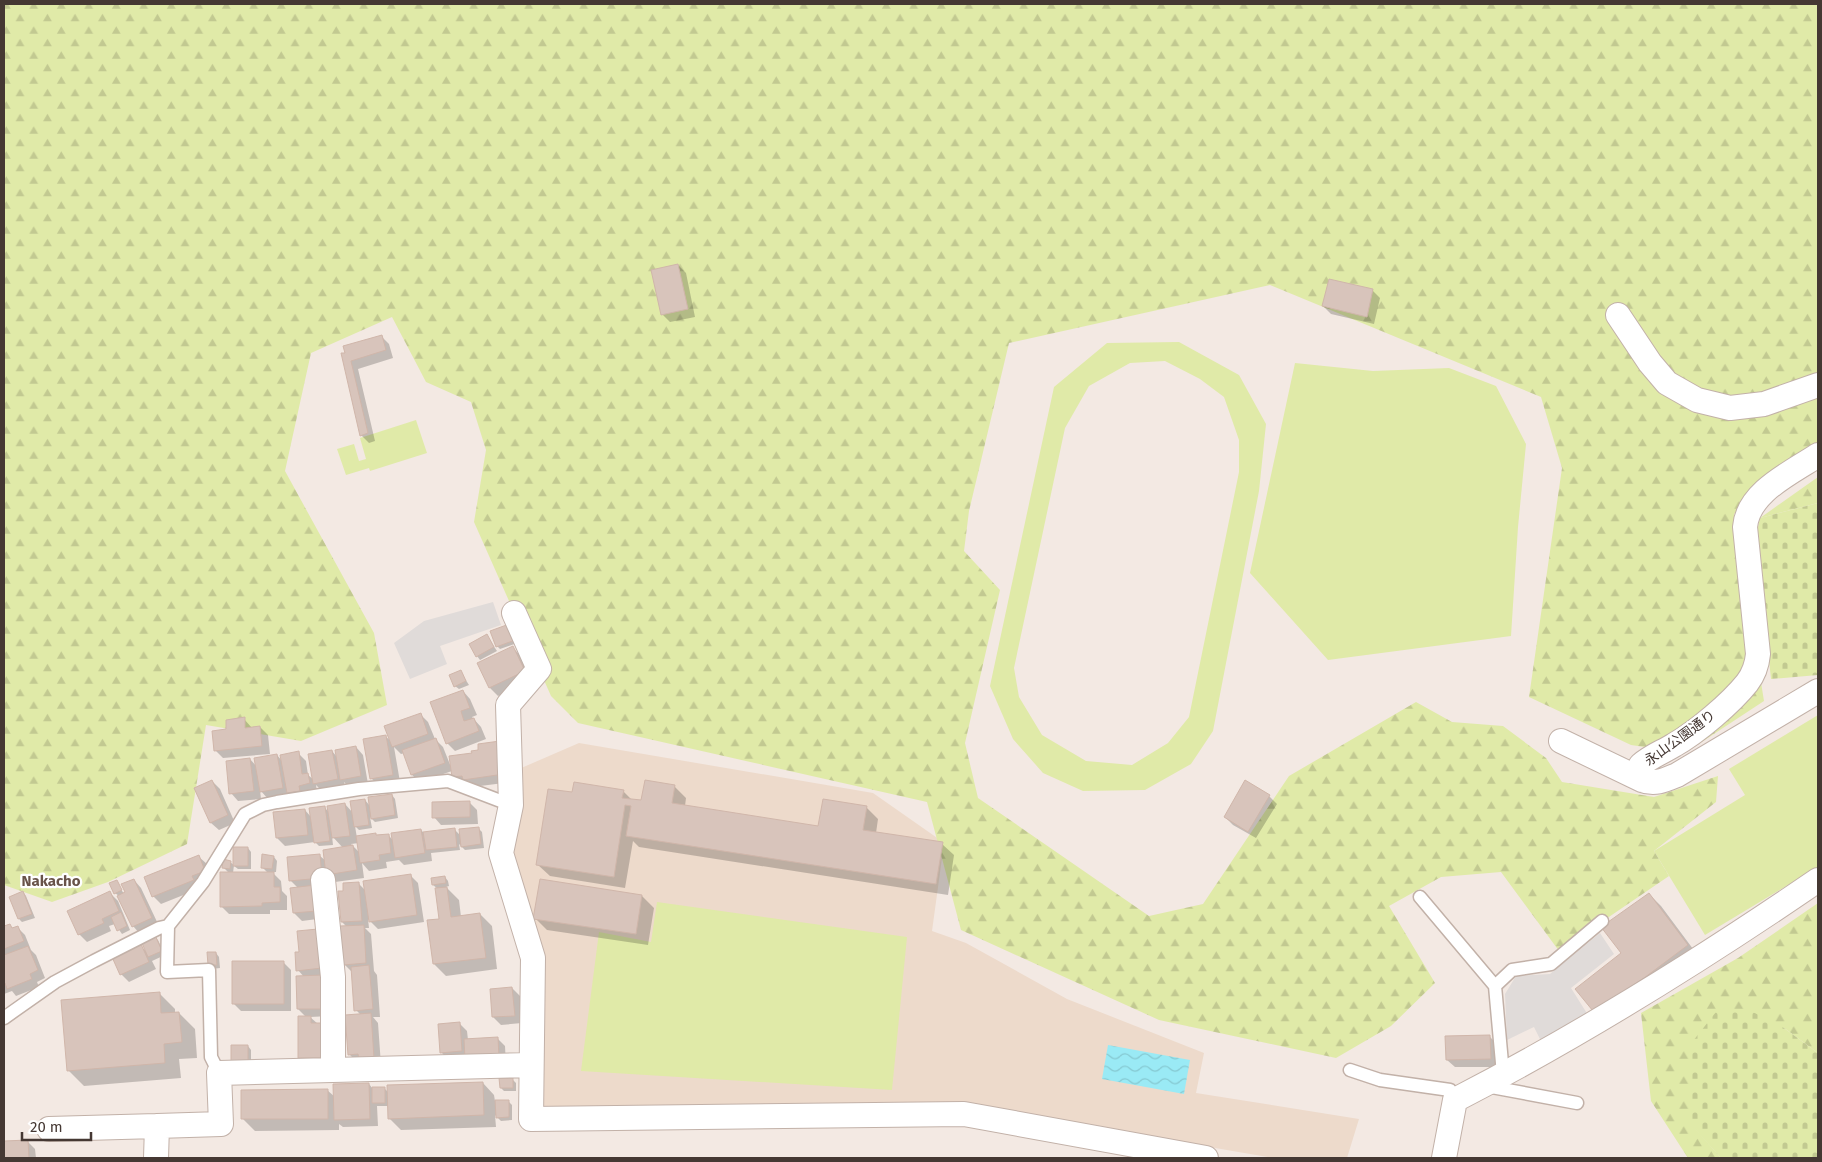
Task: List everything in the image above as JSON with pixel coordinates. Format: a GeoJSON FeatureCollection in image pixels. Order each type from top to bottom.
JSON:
{"type":"FeatureCollection","features":[{"type":"Feature","properties":{"kind":"street"},"geometry":{"type":"LineString","coordinates":[[1618,315],[1650,363],[1667,383],[1697,400],[1730,408],[1764,404],[1818,385]]}},
{"type":"Feature","properties":{"kind":"street","name":"永山公園通り"},"geometry":{"type":"LineString","coordinates":[[1818,456],[1765,491],[1754,502],[1746,516],[1745,527],[1758,654],[1756,666],[1748,682],[1708,722],[1676,745],[1648,759],[1641,765],[1642,780],[1658,783],[1677,775],[1818,691]]}},
{"type":"Feature","properties":{"kind":"street"},"geometry":{"type":"LineString","coordinates":[[514,613],[539,669],[508,705],[511,805],[501,853],[533,958],[531,1119],[964,1114],[1206,1158]]}},
{"type":"Feature","properties":{"kind":"street"},"geometry":{"type":"LineString","coordinates":[[1561,741],[1642,780]]}},
{"type":"Feature","properties":{"kind":"street"},"geometry":{"type":"LineString","coordinates":[[323,880],[333,976],[333,1070]]}},
{"type":"Feature","properties":{"kind":"street"},"geometry":{"type":"LineString","coordinates":[[1444,1158],[1456,1100],[1605,1017],[1737,935],[1818,880]]}},
{"type":"Feature","properties":{"kind":"street"},"geometry":{"type":"LineString","coordinates":[[49,1129],[221,1124],[218,1074],[531,1065]]}},
{"type":"Feature","properties":{"kind":"street"},"geometry":{"type":"LineString","coordinates":[[156,1158],[157,1126]]}},
{"type":"Feature","properties":{"kind":"lane"},"geometry":{"type":"LineString","coordinates":[[218,1074],[211,1057],[209,970],[167,972],[168,926],[203,882],[245,814],[263,805],[277,802],[359,789],[448,780],[511,805]]}},
{"type":"Feature","properties":{"kind":"lane"},"geometry":{"type":"LineString","coordinates":[[1420,897],[1495,986],[1493,1080],[1577,1103]]}},
{"type":"Feature","properties":{"kind":"lane"},"geometry":{"type":"LineString","coordinates":[[1495,986],[1512,970],[1550,964],[1602,921]]}},
{"type":"Feature","properties":{"kind":"lane"},"geometry":{"type":"LineString","coordinates":[[4,1018],[55,982],[159,928],[168,926]]}},
{"type":"Feature","properties":{"kind":"lane"},"geometry":{"type":"LineString","coordinates":[[1350,1070],[1380,1080],[1450,1090],[1456,1100]]}},
{"type":"Feature","properties":{"kind":"shaded area"},"geometry":{"type":"Polygon","coordinates":[[[493,602],[501,625],[440,646],[447,664],[410,679],[394,643],[424,621],[493,602]]]}},
{"type":"Feature","properties":{"kind":"shaded area"},"geometry":{"type":"Polygon","coordinates":[[[579,743],[873,793],[943,842],[932,931],[966,943],[1067,999],[1204,1053],[1196,1093],[1359,1119],[1347,1158],[1273,1158],[966,1105],[531,1119],[533,958],[501,853],[519,769],[579,743]]]}},
{"type":"Feature","properties":{"kind":"shaded area"},"geometry":{"type":"Polygon","coordinates":[[[1600,933],[1614,954],[1571,988],[1588,1015],[1541,1041],[1534,1027],[1507,1040],[1505,994],[1516,976],[1550,974],[1600,933]]]}},
{"type":"Feature","properties":{"kind":"green space"},"geometry":{"type":"Polygon","coordinates":[[[4,4],[1818,4],[1818,448],[1734,514],[1764,701],[1685,753],[1631,745],[1529,697],[1562,468],[1541,397],[1270,285],[1009,343],[969,511],[964,551],[1000,590],[965,743],[978,798],[1149,916],[1203,904],[1289,776],[1416,702],[1452,722],[1503,726],[1546,758],[1562,782],[1654,797],[1718,776],[1716,802],[1654,851],[1669,876],[1559,951],[1501,872],[1441,877],[1389,906],[1435,983],[1391,1026],[1336,1058],[1159,1020],[961,930],[927,802],[578,723],[551,696],[474,522],[486,450],[471,402],[426,382],[392,317],[311,353],[285,471],[374,633],[387,705],[301,741],[206,725],[187,844],[108,882],[52,902],[4,885],[4,4]]]}},
{"type":"Feature","properties":{"kind":"green space"},"geometry":{"type":"Polygon","coordinates":[[[1179,342],[1239,375],[1266,424],[1259,491],[1213,731],[1191,764],[1145,790],[1083,791],[1043,773],[1013,739],[990,686],[1054,387],[1107,343],[1179,342]],[[1165,361],[1130,363],[1089,386],[1065,428],[1014,668],[1019,697],[1042,735],[1086,761],[1132,765],[1168,743],[1189,717],[1239,472],[1239,440],[1224,397],[1200,379],[1165,361]]]}},
{"type":"Feature","properties":{"kind":"green space"},"geometry":{"type":"Polygon","coordinates":[[[1295,363],[1373,371],[1449,368],[1496,386],[1526,444],[1518,527],[1511,636],[1328,660],[1250,573],[1295,363]]]}},
{"type":"Feature","properties":{"kind":"green space"},"geometry":{"type":"Polygon","coordinates":[[[416,420],[427,453],[370,471],[369,468],[346,475],[337,449],[354,444],[359,461],[366,459],[360,438],[416,420]]]}},
{"type":"Feature","properties":{"kind":"green space"},"geometry":{"type":"Polygon","coordinates":[[[1818,477],[1818,503],[1760,518],[1818,477]]]}},
{"type":"Feature","properties":{"kind":"green space"},"geometry":{"type":"Polygon","coordinates":[[[1818,503],[1818,675],[1771,679],[1756,536],[1760,518],[1818,503]]]}},
{"type":"Feature","properties":{"kind":"green space"},"geometry":{"type":"Polygon","coordinates":[[[1818,715],[1818,867],[1705,935],[1654,851],[1745,795],[1729,769],[1818,715]]]}},
{"type":"Feature","properties":{"kind":"green space"},"geometry":{"type":"Polygon","coordinates":[[[657,902],[907,937],[892,1090],[581,1071],[599,932],[651,942],[657,902]]]}},
{"type":"Feature","properties":{"kind":"green space"},"geometry":{"type":"Polygon","coordinates":[[[1818,903],[1818,1053],[1784,1028],[1692,1125],[1721,1158],[1688,1158],[1651,1101],[1641,1013],[1738,958],[1818,903]]]}},
{"type":"Feature","properties":{"kind":"green space"},"geometry":{"type":"Polygon","coordinates":[[[1747,1009],[1784,1028],[1818,1053],[1818,1158],[1721,1158],[1692,1126],[1689,1046],[1716,1012],[1747,1009]]]}},
{"type":"Feature","properties":{"kind":"water"},"geometry":{"type":"Polygon","coordinates":[[[1108,1045],[1190,1060],[1184,1094],[1102,1079],[1108,1045]]]}},
{"type":"Feature","properties":{"kind":"building"},"geometry":{"type":"Polygon","coordinates":[[[678,264],[688,309],[661,315],[651,270],[678,264]]]}},
{"type":"Feature","properties":{"kind":"building"},"geometry":{"type":"Polygon","coordinates":[[[1329,279],[1373,289],[1367,317],[1322,306],[1329,279]]]}},
{"type":"Feature","properties":{"kind":"building"},"geometry":{"type":"Polygon","coordinates":[[[382,335],[386,350],[351,361],[368,433],[360,436],[341,353],[345,353],[343,346],[382,335]]]}},
{"type":"Feature","properties":{"kind":"building"},"geometry":{"type":"Polygon","coordinates":[[[512,623],[518,639],[496,647],[490,631],[512,623]]]}},
{"type":"Feature","properties":{"kind":"building"},"geometry":{"type":"Polygon","coordinates":[[[487,634],[494,647],[476,657],[469,644],[487,634]]]}},
{"type":"Feature","properties":{"kind":"building"},"geometry":{"type":"Polygon","coordinates":[[[513,646],[525,671],[489,688],[477,663],[513,646]]]}},
{"type":"Feature","properties":{"kind":"building"},"geometry":{"type":"Polygon","coordinates":[[[461,670],[466,681],[454,687],[449,675],[461,670]]]}},
{"type":"Feature","properties":{"kind":"building"},"geometry":{"type":"Polygon","coordinates":[[[463,690],[470,708],[461,711],[464,721],[474,718],[479,731],[446,744],[430,702],[463,690]]]}},
{"type":"Feature","properties":{"kind":"building"},"geometry":{"type":"Polygon","coordinates":[[[421,713],[428,734],[392,747],[384,726],[421,713]]]}},
{"type":"Feature","properties":{"kind":"building"},"geometry":{"type":"Polygon","coordinates":[[[245,717],[245,728],[260,726],[262,746],[214,751],[212,731],[226,729],[226,720],[245,717]]]}},
{"type":"Feature","properties":{"kind":"building"},"geometry":{"type":"Polygon","coordinates":[[[386,735],[393,775],[370,779],[363,739],[386,735]]]}},
{"type":"Feature","properties":{"kind":"building"},"geometry":{"type":"Polygon","coordinates":[[[436,738],[445,763],[411,775],[402,750],[436,738]]]}},
{"type":"Feature","properties":{"kind":"building"},"geometry":{"type":"Polygon","coordinates":[[[500,741],[504,774],[463,780],[462,776],[452,777],[449,756],[472,753],[471,751],[478,750],[478,744],[500,741]]]}},
{"type":"Feature","properties":{"kind":"building"},"geometry":{"type":"Polygon","coordinates":[[[356,746],[361,776],[340,780],[335,750],[356,746]]]}},
{"type":"Feature","properties":{"kind":"building"},"geometry":{"type":"Polygon","coordinates":[[[332,750],[338,779],[313,784],[308,754],[332,750]]]}},
{"type":"Feature","properties":{"kind":"building"},"geometry":{"type":"Polygon","coordinates":[[[299,751],[302,774],[308,773],[310,783],[299,786],[300,791],[287,793],[280,755],[299,751]]]}},
{"type":"Feature","properties":{"kind":"building"},"geometry":{"type":"Polygon","coordinates":[[[277,754],[283,788],[260,792],[254,758],[277,754]]]}},
{"type":"Feature","properties":{"kind":"building"},"geometry":{"type":"Polygon","coordinates":[[[250,758],[254,791],[229,794],[226,761],[250,758]]]}},
{"type":"Feature","properties":{"kind":"building"},"geometry":{"type":"Polygon","coordinates":[[[212,780],[228,815],[210,823],[194,788],[212,780]]]}},
{"type":"Feature","properties":{"kind":"building"},"geometry":{"type":"Polygon","coordinates":[[[645,780],[675,785],[672,803],[818,826],[823,799],[867,806],[863,830],[943,842],[936,884],[626,836],[631,806],[625,805],[614,877],[536,865],[548,789],[572,792],[574,782],[624,790],[622,798],[641,800],[645,780]]]}},
{"type":"Feature","properties":{"kind":"building"},"geometry":{"type":"Polygon","coordinates":[[[1245,780],[1270,795],[1248,832],[1224,817],[1245,780]]]}},
{"type":"Feature","properties":{"kind":"building"},"geometry":{"type":"Polygon","coordinates":[[[392,794],[395,815],[371,819],[368,797],[392,794]]]}},
{"type":"Feature","properties":{"kind":"building"},"geometry":{"type":"Polygon","coordinates":[[[365,799],[369,825],[354,827],[350,801],[365,799]]]}},
{"type":"Feature","properties":{"kind":"building"},"geometry":{"type":"Polygon","coordinates":[[[470,801],[470,817],[432,818],[432,802],[470,801]]]}},
{"type":"Feature","properties":{"kind":"building"},"geometry":{"type":"Polygon","coordinates":[[[345,803],[350,836],[332,838],[327,806],[345,803]]]}},
{"type":"Feature","properties":{"kind":"building"},"geometry":{"type":"Polygon","coordinates":[[[325,806],[330,841],[314,843],[309,808],[325,806]]]}},
{"type":"Feature","properties":{"kind":"building"},"geometry":{"type":"Polygon","coordinates":[[[305,809],[308,835],[276,838],[273,812],[305,809]]]}},
{"type":"Feature","properties":{"kind":"building"},"geometry":{"type":"Polygon","coordinates":[[[479,827],[481,844],[461,847],[459,829],[479,827]]]}},
{"type":"Feature","properties":{"kind":"building"},"geometry":{"type":"Polygon","coordinates":[[[455,828],[457,847],[426,850],[423,832],[455,828]]]}},
{"type":"Feature","properties":{"kind":"building"},"geometry":{"type":"Polygon","coordinates":[[[421,829],[425,853],[395,858],[391,833],[421,829]]]}},
{"type":"Feature","properties":{"kind":"building"},"geometry":{"type":"Polygon","coordinates":[[[376,833],[376,835],[389,834],[391,853],[379,855],[380,860],[360,863],[356,836],[376,833]]]}},
{"type":"Feature","properties":{"kind":"building"},"geometry":{"type":"Polygon","coordinates":[[[353,845],[357,870],[326,875],[323,850],[353,845]]]}},
{"type":"Feature","properties":{"kind":"building"},"geometry":{"type":"Polygon","coordinates":[[[233,847],[248,847],[248,866],[233,866],[233,847]]]}},
{"type":"Feature","properties":{"kind":"building"},"geometry":{"type":"Polygon","coordinates":[[[262,854],[274,856],[272,869],[261,868],[262,854]]]}},
{"type":"Feature","properties":{"kind":"building"},"geometry":{"type":"Polygon","coordinates":[[[320,854],[322,878],[289,881],[287,857],[320,854]]]}},
{"type":"Feature","properties":{"kind":"building"},"geometry":{"type":"Polygon","coordinates":[[[199,855],[205,871],[192,876],[194,880],[152,897],[144,877],[199,855]]]}},
{"type":"Feature","properties":{"kind":"building"},"geometry":{"type":"Polygon","coordinates":[[[223,859],[231,861],[230,869],[222,868],[223,859]]]}},
{"type":"Feature","properties":{"kind":"building"},"geometry":{"type":"Polygon","coordinates":[[[220,872],[274,872],[274,887],[280,887],[280,902],[262,903],[262,906],[220,907],[220,872]]]}},
{"type":"Feature","properties":{"kind":"building"},"geometry":{"type":"Polygon","coordinates":[[[411,874],[417,915],[369,922],[363,881],[411,874]]]}},
{"type":"Feature","properties":{"kind":"building"},"geometry":{"type":"Polygon","coordinates":[[[445,876],[446,883],[432,885],[431,878],[445,876]]]}},
{"type":"Feature","properties":{"kind":"building"},"geometry":{"type":"Polygon","coordinates":[[[134,879],[152,918],[132,927],[117,896],[125,892],[121,884],[134,879]]]}},
{"type":"Feature","properties":{"kind":"building"},"geometry":{"type":"Polygon","coordinates":[[[540,879],[642,895],[636,934],[533,919],[540,879]]]}},
{"type":"Feature","properties":{"kind":"building"},"geometry":{"type":"Polygon","coordinates":[[[117,880],[122,890],[114,894],[109,883],[117,880]]]}},
{"type":"Feature","properties":{"kind":"building"},"geometry":{"type":"Polygon","coordinates":[[[359,882],[362,921],[341,922],[338,891],[343,891],[343,883],[359,882]]]}},
{"type":"Feature","properties":{"kind":"building"},"geometry":{"type":"Polygon","coordinates":[[[315,885],[317,911],[293,913],[290,888],[315,885]]]}},
{"type":"Feature","properties":{"kind":"building"},"geometry":{"type":"Polygon","coordinates":[[[447,887],[451,917],[480,913],[486,958],[433,964],[427,920],[439,919],[435,888],[447,887]]]}},
{"type":"Feature","properties":{"kind":"building"},"geometry":{"type":"Polygon","coordinates":[[[23,891],[32,914],[18,919],[9,897],[23,891]]]}},
{"type":"Feature","properties":{"kind":"building"},"geometry":{"type":"Polygon","coordinates":[[[110,891],[119,911],[102,919],[104,923],[78,935],[67,911],[110,891]]]}},
{"type":"Feature","properties":{"kind":"building"},"geometry":{"type":"Polygon","coordinates":[[[1649,893],[1688,945],[1644,978],[1593,1011],[1575,989],[1621,953],[1601,927],[1649,893]]]}},
{"type":"Feature","properties":{"kind":"building"},"geometry":{"type":"Polygon","coordinates":[[[121,912],[127,926],[117,931],[111,917],[121,912]]]}},
{"type":"Feature","properties":{"kind":"building"},"geometry":{"type":"Polygon","coordinates":[[[10,924],[12,928],[18,926],[24,941],[4,949],[4,926],[10,924]]]}},
{"type":"Feature","properties":{"kind":"building"},"geometry":{"type":"Polygon","coordinates":[[[364,925],[366,963],[343,965],[340,926],[364,925]]]}},
{"type":"Feature","properties":{"kind":"building"},"geometry":{"type":"Polygon","coordinates":[[[318,929],[322,968],[296,971],[295,952],[299,952],[297,931],[318,929]]]}},
{"type":"Feature","properties":{"kind":"building"},"geometry":{"type":"Polygon","coordinates":[[[155,935],[162,951],[148,957],[141,941],[155,935]]]}},
{"type":"Feature","properties":{"kind":"building"},"geometry":{"type":"Polygon","coordinates":[[[141,944],[149,962],[120,975],[112,957],[141,944]]]}},
{"type":"Feature","properties":{"kind":"building"},"geometry":{"type":"Polygon","coordinates":[[[28,946],[38,970],[30,974],[32,979],[7,989],[4,984],[4,955],[28,946]]]}},
{"type":"Feature","properties":{"kind":"building"},"geometry":{"type":"Polygon","coordinates":[[[207,952],[216,952],[217,965],[208,965],[207,952]]]}},
{"type":"Feature","properties":{"kind":"building"},"geometry":{"type":"Polygon","coordinates":[[[232,961],[284,961],[284,1004],[232,1004],[232,961]]]}},
{"type":"Feature","properties":{"kind":"building"},"geometry":{"type":"Polygon","coordinates":[[[369,965],[373,1009],[354,1011],[351,967],[369,965]]]}},
{"type":"Feature","properties":{"kind":"building"},"geometry":{"type":"Polygon","coordinates":[[[322,975],[323,1009],[297,1009],[296,976],[322,975]]]}},
{"type":"Feature","properties":{"kind":"building"},"geometry":{"type":"Polygon","coordinates":[[[512,987],[515,1016],[492,1017],[490,989],[512,987]]]}},
{"type":"Feature","properties":{"kind":"building"},"geometry":{"type":"Polygon","coordinates":[[[160,992],[161,1013],[179,1012],[182,1042],[164,1044],[165,1063],[67,1071],[61,1000],[160,992]]]}},
{"type":"Feature","properties":{"kind":"building"},"geometry":{"type":"Polygon","coordinates":[[[371,1013],[374,1058],[359,1059],[358,1054],[348,1055],[345,1015],[371,1013]]]}},
{"type":"Feature","properties":{"kind":"building"},"geometry":{"type":"Polygon","coordinates":[[[298,1016],[311,1016],[311,1023],[322,1023],[322,1058],[298,1058],[298,1016]]]}},
{"type":"Feature","properties":{"kind":"building"},"geometry":{"type":"Polygon","coordinates":[[[460,1022],[462,1051],[440,1053],[438,1024],[460,1022]]]}},
{"type":"Feature","properties":{"kind":"building"},"geometry":{"type":"Polygon","coordinates":[[[1490,1035],[1491,1059],[1446,1060],[1445,1036],[1490,1035]]]}},
{"type":"Feature","properties":{"kind":"building"},"geometry":{"type":"Polygon","coordinates":[[[498,1037],[499,1058],[465,1060],[464,1039],[498,1037]]]}},
{"type":"Feature","properties":{"kind":"building"},"geometry":{"type":"Polygon","coordinates":[[[231,1045],[248,1045],[248,1061],[231,1061],[231,1045]]]}},
{"type":"Feature","properties":{"kind":"building"},"geometry":{"type":"Polygon","coordinates":[[[499,1078],[513,1078],[513,1088],[500,1088],[499,1078]]]}},
{"type":"Feature","properties":{"kind":"building"},"geometry":{"type":"Polygon","coordinates":[[[483,1082],[484,1115],[388,1119],[387,1085],[483,1082]]]}},
{"type":"Feature","properties":{"kind":"building"},"geometry":{"type":"Polygon","coordinates":[[[369,1083],[370,1119],[334,1120],[333,1084],[369,1083]]]}},
{"type":"Feature","properties":{"kind":"building"},"geometry":{"type":"Polygon","coordinates":[[[372,1087],[385,1087],[385,1103],[372,1103],[372,1087]]]}},
{"type":"Feature","properties":{"kind":"building"},"geometry":{"type":"Polygon","coordinates":[[[328,1089],[328,1119],[241,1119],[241,1090],[328,1089]]]}},
{"type":"Feature","properties":{"kind":"building"},"geometry":{"type":"Polygon","coordinates":[[[495,1100],[509,1100],[509,1117],[496,1118],[495,1100]]]}},
{"type":"Feature","properties":{"kind":"building"},"geometry":{"type":"Polygon","coordinates":[[[28,1140],[29,1158],[4,1158],[4,1141],[28,1140]]]}},
{"type":"Feature","properties":{"kind":"district","name":"Nakacho"},"geometry":{"type":"Point","coordinates":[51,881]}}]}
